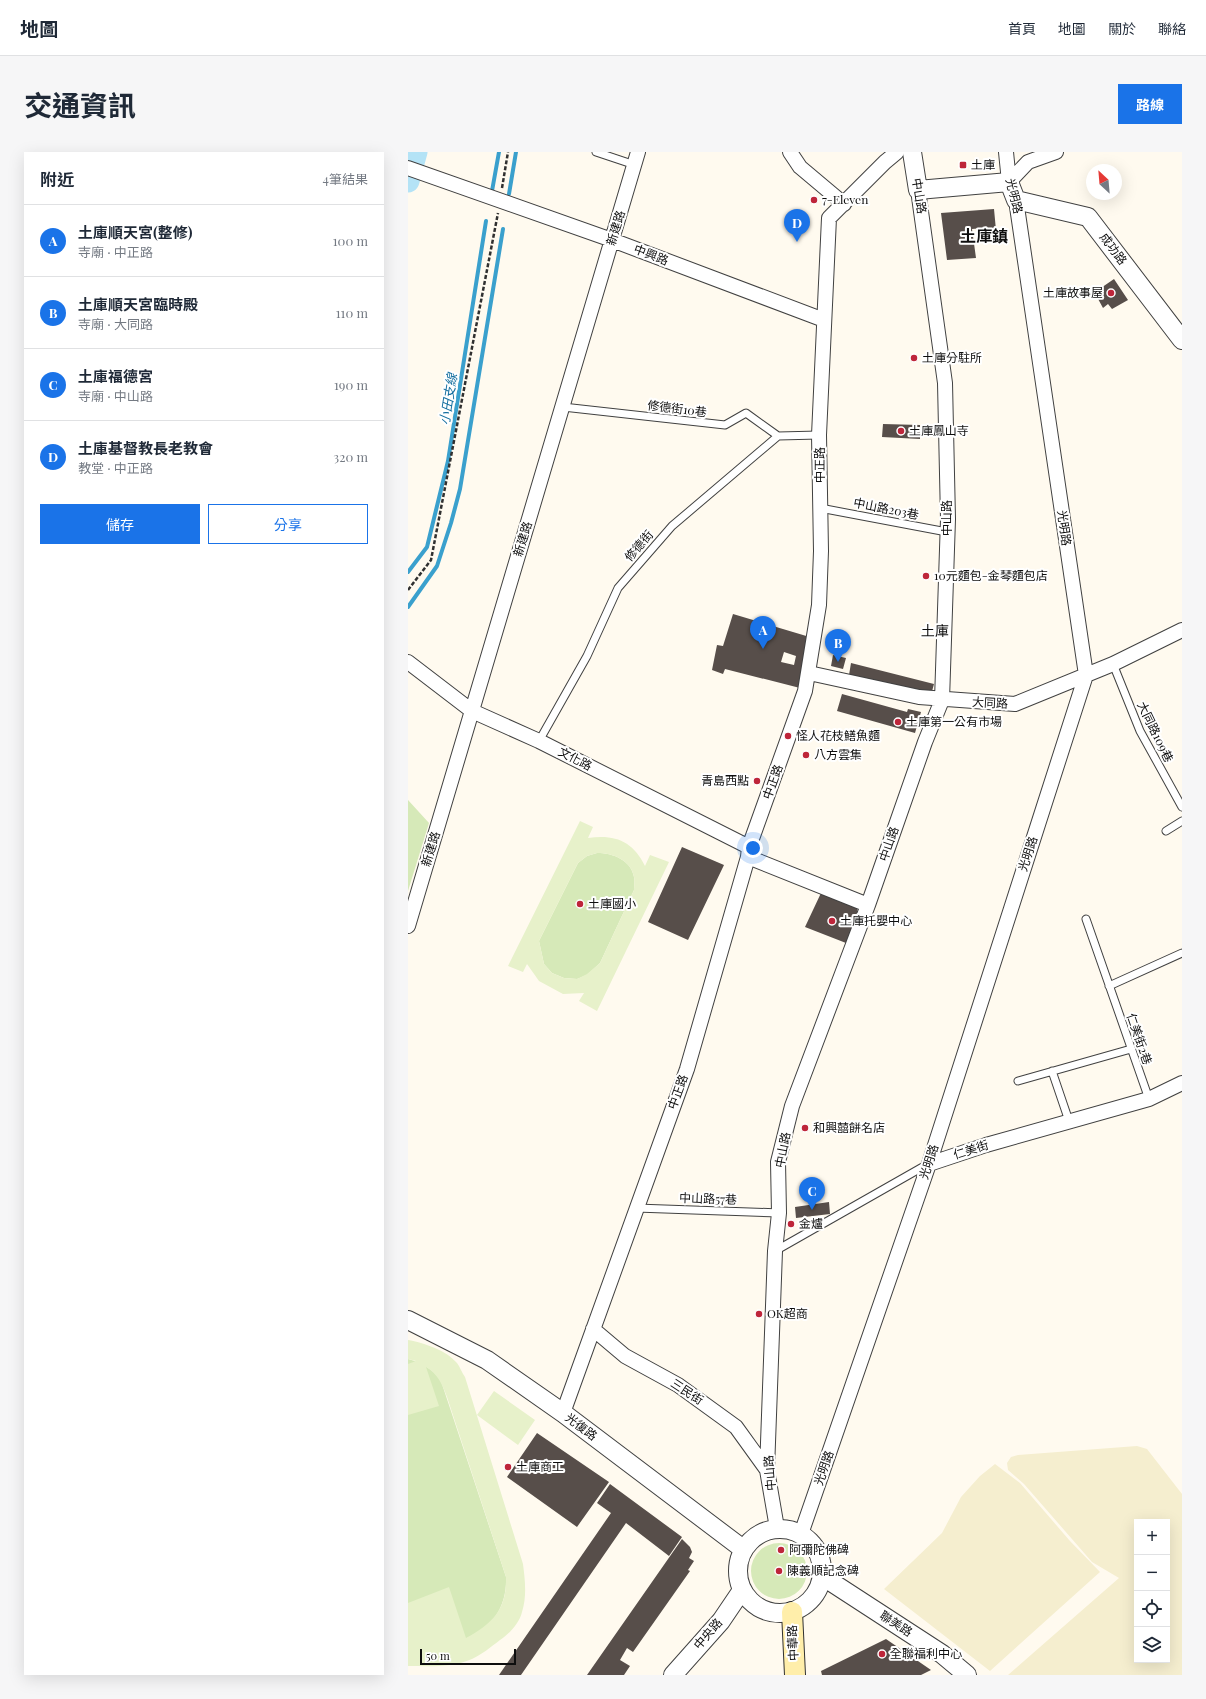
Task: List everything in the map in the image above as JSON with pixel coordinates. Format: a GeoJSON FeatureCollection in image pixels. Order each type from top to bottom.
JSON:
{"type":"FeatureCollection","features":[{"type":"Feature","properties":{"kind":"main road","name":"中華路"},"geometry":{"type":"LineString","coordinates":[[792,1612],[795,1675]]}},
{"type":"Feature","properties":{"kind":"street"},"geometry":{"type":"LineString","coordinates":[[790,152],[800,167],[844,204]]}},
{"type":"Feature","properties":{"kind":"street","name":"中正路"},"geometry":{"type":"LineString","coordinates":[[563,1413],[686,1070],[748,852],[805,691],[819,605],[821,551],[820,435],[829,218],[897,152]]}},
{"type":"Feature","properties":{"kind":"street","name":"中山路"},"geometry":{"type":"LineString","coordinates":[[777,1528],[767,1470],[775,1251],[780,1213],[778,1162],[792,1106],[868,906],[925,742],[942,700],[947,532],[945,383],[912,152]]}},
{"type":"Feature","properties":{"kind":"street","name":"光明路"},"geometry":{"type":"LineString","coordinates":[[801,1534],[929,1164],[1086,675],[1016,200],[1009,182],[1006,152]]}},
{"type":"Feature","properties":{"kind":"street"},"geometry":{"type":"LineString","coordinates":[[918,190],[1009,182],[1028,162],[1056,152]]}},
{"type":"Feature","properties":{"kind":"street","name":"新建路"},"geometry":{"type":"LineString","coordinates":[[408,926],[637,159]]}},
{"type":"Feature","properties":{"kind":"street","name":"中興路"},"geometry":{"type":"LineString","coordinates":[[415,171],[612,240],[824,320]]}},
{"type":"Feature","properties":{"kind":"street","name":"成功路"},"geometry":{"type":"LineString","coordinates":[[1016,200],[1088,217],[1181,337]]}},
{"type":"Feature","properties":{"kind":"street","name":"大同路"},"geometry":{"type":"LineString","coordinates":[[809,673],[919,697],[942,700],[1015,704],[1113,664],[1182,630]]}},
{"type":"Feature","properties":{"kind":"street","name":"文化路"},"geometry":{"type":"LineString","coordinates":[[408,662],[472,711],[539,741],[748,852],[868,906]]}},
{"type":"Feature","properties":{"kind":"street","name":"仁美街"},"geometry":{"type":"LineString","coordinates":[[929,1164],[986,1145],[1149,1099],[1182,1083]]}},
{"type":"Feature","properties":{"kind":"street","name":"光復路"},"geometry":{"type":"LineString","coordinates":[[408,1320],[487,1360],[563,1413],[743,1549]]}},
{"type":"Feature","properties":{"kind":"street","name":"三民街"},"geometry":{"type":"LineString","coordinates":[[593,1329],[625,1356],[678,1385],[736,1427],[767,1470]]}},
{"type":"Feature","properties":{"kind":"street"},"geometry":{"type":"LineString","coordinates":[[777,1528],[790,1530],[801,1534],[811,1542],[818,1552],[822,1564],[822,1576],[818,1588],[812,1598],[803,1607],[792,1612],[777,1614],[763,1610],[750,1602],[742,1590],[737,1577],[738,1563],[743,1549],[752,1539],[764,1531],[777,1528]]}},
{"type":"Feature","properties":{"kind":"street","name":"聯美路"},"geometry":{"type":"LineString","coordinates":[[822,1576],[942,1654],[967,1675]]}},
{"type":"Feature","properties":{"kind":"street","name":"中央路"},"geometry":{"type":"LineString","coordinates":[[672,1675],[721,1621],[742,1590]]}},
{"type":"Feature","properties":{"kind":"lane"},"geometry":{"type":"LineString","coordinates":[[596,152],[637,159]]}},
{"type":"Feature","properties":{"kind":"lane","name":"修德街10巷"},"geometry":{"type":"LineString","coordinates":[[563,407],[725,425],[746,413],[778,436]]}},
{"type":"Feature","properties":{"kind":"lane"},"geometry":{"type":"LineString","coordinates":[[778,436],[820,435]]}},
{"type":"Feature","properties":{"kind":"lane","name":"修德街"},"geometry":{"type":"LineString","coordinates":[[539,741],[587,656],[618,588],[672,526],[778,436]]}},
{"type":"Feature","properties":{"kind":"lane","name":"中山路203巷"},"geometry":{"type":"LineString","coordinates":[[820,508],[947,532]]}},
{"type":"Feature","properties":{"kind":"lane","name":"大同路109巷"},"geometry":{"type":"LineString","coordinates":[[1113,664],[1140,732],[1182,807]]}},
{"type":"Feature","properties":{"kind":"lane"},"geometry":{"type":"LineString","coordinates":[[1166,831],[1182,821]]}},
{"type":"Feature","properties":{"kind":"lane","name":"仁美街2巷"},"geometry":{"type":"LineString","coordinates":[[1086,919],[1149,1099]]}},
{"type":"Feature","properties":{"kind":"lane"},"geometry":{"type":"LineString","coordinates":[[1109,986],[1182,953]]}},
{"type":"Feature","properties":{"kind":"lane"},"geometry":{"type":"LineString","coordinates":[[1018,1081],[1131,1049]]}},
{"type":"Feature","properties":{"kind":"lane"},"geometry":{"type":"LineString","coordinates":[[1052,1071],[1069,1121]]}},
{"type":"Feature","properties":{"kind":"lane","name":"仁美街"},"geometry":{"type":"LineString","coordinates":[[775,1251],[929,1164]]}},
{"type":"Feature","properties":{"kind":"lane","name":"中山路57巷"},"geometry":{"type":"LineString","coordinates":[[636,1208],[780,1213]]}},
{"type":"Feature","properties":{"kind":"path"},"geometry":{"type":"LineString","coordinates":[[408,590],[430,560],[500,201],[508,152]]}},
{"type":"Feature","properties":{"kind":"shaded area"},"geometry":{"type":"Polygon","coordinates":[[[1137,1446],[1147,1449],[1182,1494],[1182,1675],[1008,1675],[1119,1578],[1092,1562],[1024,1484],[1008,1470],[1007,1463],[1011,1457],[1018,1455],[1137,1446]]]}},
{"type":"Feature","properties":{"kind":"shaded area"},"geometry":{"type":"Polygon","coordinates":[[[995,1464],[1020,1483],[1070,1541],[1100,1572],[990,1671],[884,1589],[942,1533],[961,1497],[980,1476],[995,1464]]]}},
{"type":"Feature","properties":{"kind":"green space"},"geometry":{"type":"Polygon","coordinates":[[[408,800],[429,823],[408,891],[408,800]]]}},
{"type":"Feature","properties":{"kind":"green space"},"geometry":{"type":"Polygon","coordinates":[[[580,821],[593,827],[588,838],[607,837],[622,841],[635,851],[645,866],[650,855],[669,862],[597,1011],[579,1001],[584,993],[563,994],[539,981],[527,964],[523,972],[508,966],[580,821]],[[603,853],[587,856],[578,863],[539,941],[544,964],[552,973],[564,978],[577,979],[587,974],[600,963],[634,890],[634,877],[629,866],[615,856],[603,853]]]}},
{"type":"Feature","properties":{"kind":"green space"},"geometry":{"type":"Polygon","coordinates":[[[597,853],[615,856],[629,866],[634,879],[634,890],[600,963],[587,975],[577,979],[564,978],[552,973],[544,964],[539,941],[578,863],[587,856],[597,853]]]}},
{"type":"Feature","properties":{"kind":"green space"},"geometry":{"type":"Polygon","coordinates":[[[408,1340],[428,1345],[447,1354],[457,1363],[465,1377],[523,1564],[525,1600],[521,1616],[516,1625],[507,1635],[490,1648],[472,1659],[457,1664],[408,1666],[408,1603],[449,1587],[466,1638],[484,1627],[496,1614],[504,1598],[506,1577],[447,1397],[437,1376],[426,1367],[439,1406],[408,1415],[408,1364],[416,1361],[408,1359],[408,1340]]]}},
{"type":"Feature","properties":{"kind":"green space"},"geometry":{"type":"Polygon","coordinates":[[[408,1359],[427,1367],[441,1381],[506,1577],[504,1597],[497,1614],[485,1628],[463,1639],[408,1644],[408,1359]]]}},
{"type":"Feature","properties":{"kind":"green space"},"geometry":{"type":"Polygon","coordinates":[[[494,1391],[535,1420],[518,1445],[477,1415],[494,1391]]]}},
{"type":"Feature","properties":{"kind":"green space"},"geometry":{"type":"Polygon","coordinates":[[[779,1543],[790,1545],[799,1551],[805,1560],[807,1571],[805,1582],[799,1591],[790,1597],[779,1599],[768,1597],[759,1591],[753,1582],[751,1571],[753,1560],[759,1551],[768,1545],[779,1543]]]}},
{"type":"Feature","properties":{"kind":"building"},"geometry":{"type":"Polygon","coordinates":[[[994,209],[997,241],[985,242],[984,228],[972,229],[976,258],[947,260],[941,213],[994,209]]]}},
{"type":"Feature","properties":{"kind":"building","name":"土庫故事屋"},"geometry":{"type":"Polygon","coordinates":[[[1114,279],[1128,300],[1112,309],[1108,304],[1103,308],[1097,297],[1101,295],[1098,290],[1114,279]]]}},
{"type":"Feature","properties":{"kind":"building","name":"土庫鳳山寺"},"geometry":{"type":"Polygon","coordinates":[[[883,424],[920,425],[920,439],[882,437],[883,424]]]}},
{"type":"Feature","properties":{"kind":"building"},"geometry":{"type":"Polygon","coordinates":[[[733,614],[813,638],[800,688],[725,669],[723,674],[712,670],[717,645],[723,646],[733,614]],[[784,652],[781,662],[794,665],[796,656],[784,652]]]}},
{"type":"Feature","properties":{"kind":"building"},"geometry":{"type":"Polygon","coordinates":[[[833,655],[846,658],[843,669],[831,666],[833,655]]]}},
{"type":"Feature","properties":{"kind":"building"},"geometry":{"type":"Polygon","coordinates":[[[851,663],[934,684],[931,695],[849,675],[851,663]]]}},
{"type":"Feature","properties":{"kind":"building","name":"土庫第一公有市場"},"geometry":{"type":"Polygon","coordinates":[[[842,694],[907,712],[908,709],[921,712],[915,733],[837,711],[842,694]]]}},
{"type":"Feature","properties":{"kind":"building"},"geometry":{"type":"Polygon","coordinates":[[[682,847],[724,865],[688,940],[648,922],[682,847]]]}},
{"type":"Feature","properties":{"kind":"building","name":"土庫托嬰中心"},"geometry":{"type":"Polygon","coordinates":[[[821,893],[857,907],[858,915],[846,943],[805,927],[821,893]]]}},
{"type":"Feature","properties":{"kind":"building"},"geometry":{"type":"Polygon","coordinates":[[[829,1202],[830,1214],[796,1218],[795,1207],[829,1202]]]}},
{"type":"Feature","properties":{"kind":"building"},"geometry":{"type":"Polygon","coordinates":[[[537,1433],[609,1482],[577,1527],[507,1477],[537,1433]]]}},
{"type":"Feature","properties":{"kind":"building"},"geometry":{"type":"Polygon","coordinates":[[[610,1484],[682,1537],[669,1556],[626,1523],[521,1675],[499,1675],[611,1513],[597,1503],[610,1484]]]}},
{"type":"Feature","properties":{"kind":"building"},"geometry":{"type":"Polygon","coordinates":[[[682,1539],[690,1547],[692,1552],[689,1558],[694,1561],[688,1570],[690,1571],[633,1652],[627,1648],[620,1660],[630,1666],[624,1675],[587,1675],[682,1539]]]}},
{"type":"Feature","properties":{"kind":"building","name":"全聯福利中心"},"geometry":{"type":"Polygon","coordinates":[[[886,1639],[931,1670],[921,1675],[822,1675],[821,1671],[886,1639]]]}},
{"type":"Feature","properties":{"kind":"waterway"},"geometry":{"type":"LineString","coordinates":[[408,181],[416,152]]}},
{"type":"Feature","properties":{"kind":"waterway","name":"小田支線"},"geometry":{"type":"LineString","coordinates":[[492,191],[499,152]]}},
{"type":"Feature","properties":{"kind":"waterway"},"geometry":{"type":"LineString","coordinates":[[509,194],[516,152]]}},
{"type":"Feature","properties":{"kind":"waterway","name":"小田支線"},"geometry":{"type":"LineString","coordinates":[[408,572],[427,547],[448,461],[486,221]]}},
{"type":"Feature","properties":{"kind":"waterway"},"geometry":{"type":"LineString","coordinates":[[408,607],[437,566],[460,489],[503,229]]}},
{"type":"Feature","properties":{"kind":"place","name":"土庫"},"geometry":{"type":"Point","coordinates":[963,165]}},
{"type":"Feature","properties":{"kind":"place","name":"7-Eleven"},"geometry":{"type":"Point","coordinates":[814,200]}},
{"type":"Feature","properties":{"kind":"place","name":"土庫基督教長老教會"},"geometry":{"type":"Point","coordinates":[797,242]}},
{"type":"Feature","properties":{"kind":"place","name":"土庫故事屋"},"geometry":{"type":"Point","coordinates":[1111,293]}},
{"type":"Feature","properties":{"kind":"place","name":"土庫分駐所"},"geometry":{"type":"Point","coordinates":[914,358]}},
{"type":"Feature","properties":{"kind":"place","name":"土庫鳳山寺"},"geometry":{"type":"Point","coordinates":[901,431]}},
{"type":"Feature","properties":{"kind":"place","name":"10元麵包-金琴麵包店"},"geometry":{"type":"Point","coordinates":[926,576]}},
{"type":"Feature","properties":{"kind":"place","name":"土庫順天宮(整修)"},"geometry":{"type":"Point","coordinates":[763,649]}},
{"type":"Feature","properties":{"kind":"place","name":"土庫順天宮臨時殿"},"geometry":{"type":"Point","coordinates":[838,662]}},
{"type":"Feature","properties":{"kind":"place","name":"土庫第一公有市場"},"geometry":{"type":"Point","coordinates":[898,722]}},
{"type":"Feature","properties":{"kind":"place","name":"怪人花枝鱔魚麵"},"geometry":{"type":"Point","coordinates":[788,736]}},
{"type":"Feature","properties":{"kind":"place","name":"八方雲集"},"geometry":{"type":"Point","coordinates":[806,755]}},
{"type":"Feature","properties":{"kind":"place","name":"青島西點"},"geometry":{"type":"Point","coordinates":[757,781]}},
{"type":"Feature","properties":{"kind":"place","name":"土庫國小"},"geometry":{"type":"Point","coordinates":[580,904]}},
{"type":"Feature","properties":{"kind":"place","name":"土庫托嬰中心"},"geometry":{"type":"Point","coordinates":[832,921]}},
{"type":"Feature","properties":{"kind":"place","name":"和興囍餅名店"},"geometry":{"type":"Point","coordinates":[805,1128]}},
{"type":"Feature","properties":{"kind":"place","name":"土庫福德宮"},"geometry":{"type":"Point","coordinates":[812,1210]}},
{"type":"Feature","properties":{"kind":"place","name":"金爐"},"geometry":{"type":"Point","coordinates":[791,1224]}},
{"type":"Feature","properties":{"kind":"place","name":"OK超商"},"geometry":{"type":"Point","coordinates":[759,1314]}},
{"type":"Feature","properties":{"kind":"place","name":"土庫商工"},"geometry":{"type":"Point","coordinates":[508,1467]}},
{"type":"Feature","properties":{"kind":"place","name":"阿彌陀佛碑"},"geometry":{"type":"Point","coordinates":[781,1550]}},
{"type":"Feature","properties":{"kind":"place","name":"陳義順記念碑"},"geometry":{"type":"Point","coordinates":[779,1571]}},
{"type":"Feature","properties":{"kind":"place","name":"全聯福利中心"},"geometry":{"type":"Point","coordinates":[882,1654]}},
{"type":"Feature","properties":{"kind":"district","name":"土庫鎮"},"geometry":{"type":"Point","coordinates":[984,236]}},
{"type":"Feature","properties":{"kind":"district","name":"土庫"},"geometry":{"type":"Point","coordinates":[935,631]}}]}
